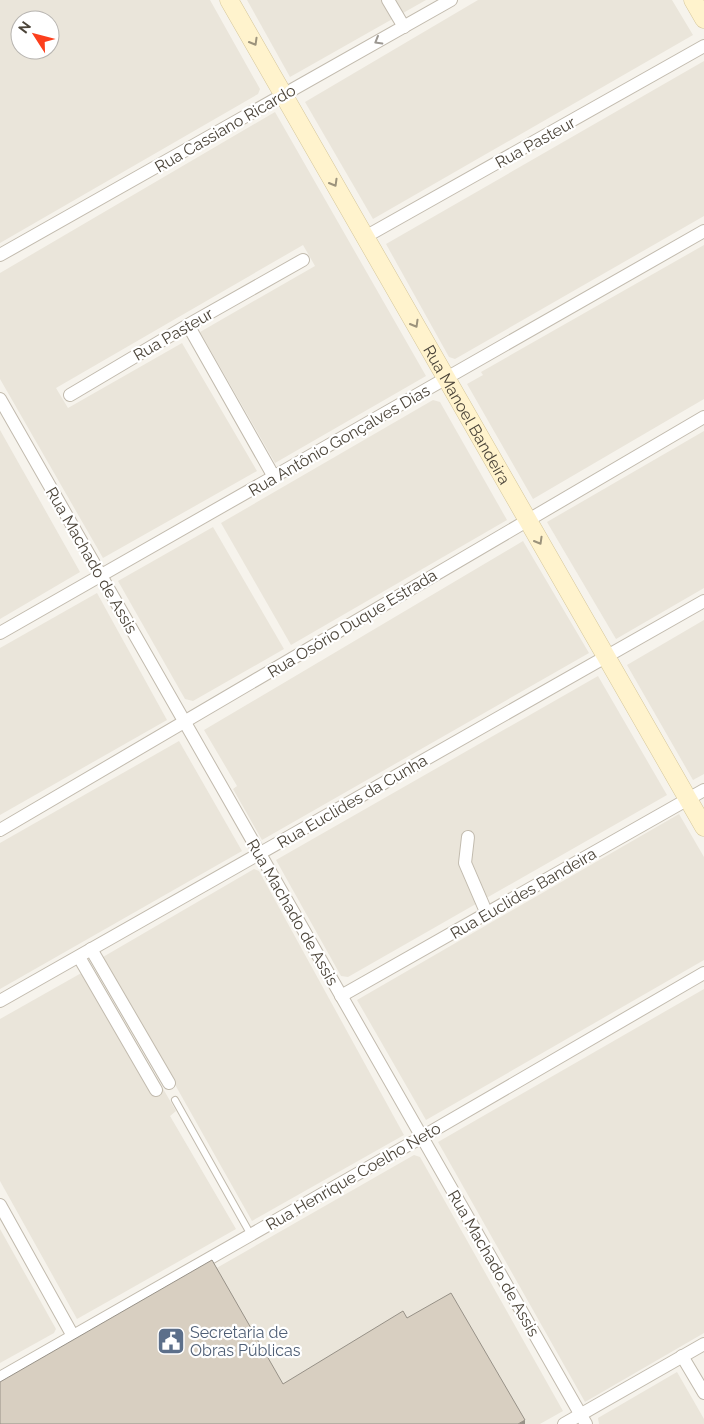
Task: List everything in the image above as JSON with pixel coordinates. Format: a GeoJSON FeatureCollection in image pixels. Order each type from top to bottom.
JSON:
{"type":"FeatureCollection","features":[{"type":"Feature","properties":{"kind":"street","name":"Rua Manoel Bandeira"},"geometry":{"type":"LineString","coordinates":[[229,0],[704,827]]}},
{"type":"Feature","properties":{"kind":"street"},"geometry":{"type":"LineString","coordinates":[[388,0],[404,27]]}},
{"type":"Feature","properties":{"kind":"street","name":"Rua Cassiano Ricardo"},"geometry":{"type":"LineString","coordinates":[[0,255],[451,0]]}},
{"type":"Feature","properties":{"kind":"street"},"geometry":{"type":"LineString","coordinates":[[693,0],[704,19]]}},
{"type":"Feature","properties":{"kind":"street","name":"Rua Pasteur"},"geometry":{"type":"LineString","coordinates":[[365,237],[704,46]]}},
{"type":"Feature","properties":{"kind":"street","name":"Rua Antônio Gonçalves Dias"},"geometry":{"type":"LineString","coordinates":[[0,633],[704,231]]}},
{"type":"Feature","properties":{"kind":"street","name":"Rua Pasteur"},"geometry":{"type":"LineString","coordinates":[[70,395],[303,260]]}},
{"type":"Feature","properties":{"kind":"street"},"geometry":{"type":"LineString","coordinates":[[188,325],[274,477]]}},
{"type":"Feature","properties":{"kind":"street","name":"Rua Machado de Assis"},"geometry":{"type":"LineString","coordinates":[[0,399],[584,1419]]}},
{"type":"Feature","properties":{"kind":"street","name":"Rua Osório Duque Estrada"},"geometry":{"type":"LineString","coordinates":[[0,830],[527,519],[704,417]]}},
{"type":"Feature","properties":{"kind":"street","name":"Rua Euclides da Cunha"},"geometry":{"type":"LineString","coordinates":[[0,1001],[704,600]]}},
{"type":"Feature","properties":{"kind":"street","name":"Rua Euclides Bandeira"},"geometry":{"type":"LineString","coordinates":[[341,996],[704,790]]}},
{"type":"Feature","properties":{"kind":"street"},"geometry":{"type":"LineString","coordinates":[[468,837],[465,863],[486,914]]}},
{"type":"Feature","properties":{"kind":"street"},"geometry":{"type":"LineString","coordinates":[[91,950],[168,1084]]}},
{"type":"Feature","properties":{"kind":"street"},"geometry":{"type":"LineString","coordinates":[[79,956],[156,1090]]}},
{"type":"Feature","properties":{"kind":"street","name":"Rua Henrique Coelho Neto"},"geometry":{"type":"LineString","coordinates":[[0,1378],[422,1137],[704,973]]}},
{"type":"Feature","properties":{"kind":"street"},"geometry":{"type":"LineString","coordinates":[[0,1205],[73,1336]]}},
{"type":"Feature","properties":{"kind":"street"},"geometry":{"type":"LineString","coordinates":[[564,1424],[584,1419],[704,1344]]}},
{"type":"Feature","properties":{"kind":"street"},"geometry":{"type":"LineString","coordinates":[[682,1356],[704,1393]]}},
{"type":"Feature","properties":{"kind":"lane"},"geometry":{"type":"LineString","coordinates":[[175,1100],[251,1235]]}},
{"type":"Feature","properties":{"kind":"shaded area"},"geometry":{"type":"Polygon","coordinates":[[[0,0],[210,0],[260,89],[258,94],[0,243],[0,0]]]}},
{"type":"Feature","properties":{"kind":"shaded area"},"geometry":{"type":"Polygon","coordinates":[[[247,0],[426,0],[290,77],[247,0]]]}},
{"type":"Feature","properties":{"kind":"shaded area"},"geometry":{"type":"Polygon","coordinates":[[[478,0],[672,0],[693,35],[373,219],[305,102],[478,0]]]}},
{"type":"Feature","properties":{"kind":"shaded area"},"geometry":{"type":"Polygon","coordinates":[[[704,61],[704,216],[455,359],[449,357],[386,244],[704,61]]]}},
{"type":"Feature","properties":{"kind":"shaded area"},"geometry":{"type":"Polygon","coordinates":[[[275,112],[426,376],[275,463],[200,332],[315,266],[303,245],[56,388],[68,408],[182,343],[257,471],[103,558],[0,379],[0,273],[275,112]]]}},
{"type":"Feature","properties":{"kind":"shaded area"},"geometry":{"type":"Polygon","coordinates":[[[704,245],[704,399],[533,499],[467,384],[483,375],[481,372],[704,245]]]}},
{"type":"Feature","properties":{"kind":"shaded area"},"geometry":{"type":"Polygon","coordinates":[[[433,400],[440,402],[507,520],[291,645],[221,523],[433,400]]]}},
{"type":"Feature","properties":{"kind":"shaded area"},"geometry":{"type":"Polygon","coordinates":[[[0,430],[80,572],[0,619],[0,430]]]}},
{"type":"Feature","properties":{"kind":"shaded area"},"geometry":{"type":"Polygon","coordinates":[[[704,431],[704,588],[616,639],[547,522],[704,431]]]}},
{"type":"Feature","properties":{"kind":"shaded area"},"geometry":{"type":"Polygon","coordinates":[[[213,527],[284,649],[193,701],[185,699],[118,581],[213,527]]]}},
{"type":"Feature","properties":{"kind":"shaded area"},"geometry":{"type":"Polygon","coordinates":[[[523,541],[589,653],[262,840],[233,789],[237,786],[204,730],[523,541]]]}},
{"type":"Feature","properties":{"kind":"shaded area"},"geometry":{"type":"Polygon","coordinates":[[[97,593],[167,720],[0,815],[0,648],[97,593]]]}},
{"type":"Feature","properties":{"kind":"shaded area"},"geometry":{"type":"Polygon","coordinates":[[[704,620],[704,774],[693,780],[627,665],[704,620]]]}},
{"type":"Feature","properties":{"kind":"shaded area"},"geometry":{"type":"Polygon","coordinates":[[[598,676],[667,795],[348,977],[341,976],[276,860],[598,676]]]}},
{"type":"Feature","properties":{"kind":"shaded area"},"geometry":{"type":"Polygon","coordinates":[[[179,741],[242,851],[0,989],[0,843],[179,741]]]}},
{"type":"Feature","properties":{"kind":"shaded area"},"geometry":{"type":"Polygon","coordinates":[[[679,814],[704,857],[704,960],[426,1120],[357,1000],[679,814]]]}},
{"type":"Feature","properties":{"kind":"shaded area"},"geometry":{"type":"Polygon","coordinates":[[[254,869],[259,871],[404,1135],[252,1221],[103,957],[254,869]]]}},
{"type":"Feature","properties":{"kind":"shaded area"},"geometry":{"type":"Polygon","coordinates":[[[92,967],[176,1111],[170,1116],[236,1229],[77,1319],[0,1181],[0,1019],[92,967]]]}},
{"type":"Feature","properties":{"kind":"shaded area"},"geometry":{"type":"Polygon","coordinates":[[[704,989],[704,1333],[585,1402],[438,1142],[704,989]]]}},
{"type":"Feature","properties":{"kind":"shaded area"},"geometry":{"type":"Polygon","coordinates":[[[414,1155],[420,1157],[563,1411],[540,1424],[0,1424],[0,1392],[414,1155]]]}},
{"type":"Feature","properties":{"kind":"shaded area"},"geometry":{"type":"Polygon","coordinates":[[[0,1229],[56,1329],[54,1333],[0,1363],[0,1229]]]}},
{"type":"Feature","properties":{"kind":"shaded area"},"geometry":{"type":"Polygon","coordinates":[[[677,1372],[704,1419],[704,1424],[599,1424],[598,1418],[677,1372]]]}},
{"type":"Feature","properties":{"kind":"building","name":"Secretaria de Obras Públicas"},"geometry":{"type":"Polygon","coordinates":[[[212,1260],[283,1384],[403,1311],[407,1318],[451,1293],[525,1420],[518,1424],[0,1424],[0,1382],[212,1260]]]}},
{"type":"Feature","properties":{"kind":"place","name":"Secretaria de Obras Públicas"},"geometry":{"type":"Point","coordinates":[171,1341]}}]}
